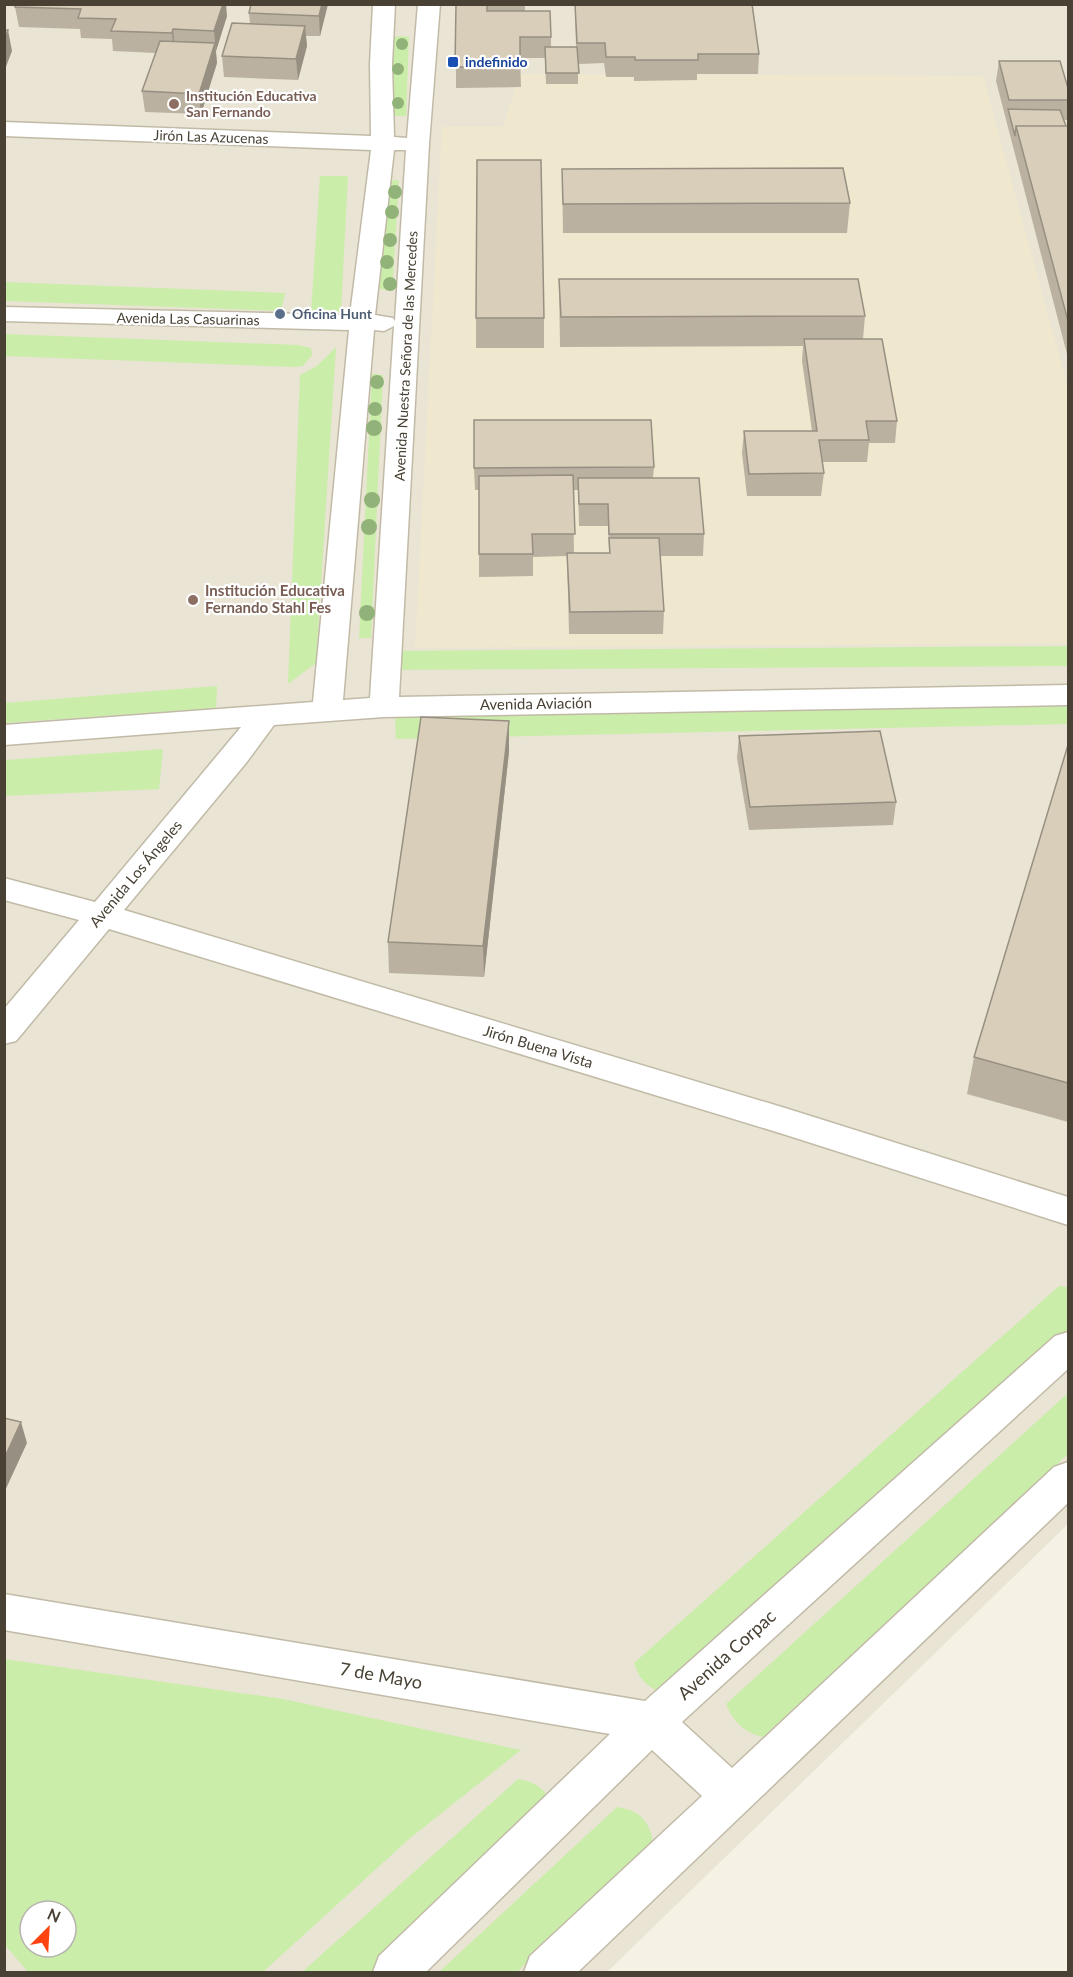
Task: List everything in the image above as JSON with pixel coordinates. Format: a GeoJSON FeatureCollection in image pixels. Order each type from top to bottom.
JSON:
{"type":"FeatureCollection","features":[{"type":"Feature","properties":{"kind":"street"},"geometry":{"type":"LineString","coordinates":[[327,710],[362,323],[383,143],[381,64],[384,4]]}},
{"type":"Feature","properties":{"kind":"street","name":"Avenida Nuestra Señora de las Mercedes"},"geometry":{"type":"LineString","coordinates":[[384,707],[418,144],[429,4]]}},
{"type":"Feature","properties":{"kind":"street","name":"Jirón Las Azucenas"},"geometry":{"type":"LineString","coordinates":[[4,129],[418,144]]}},
{"type":"Feature","properties":{"kind":"street","name":"Avenida Las Casuarinas"},"geometry":{"type":"LineString","coordinates":[[4,314],[408,323]]}},
{"type":"Feature","properties":{"kind":"street","name":"Avenida Aviación"},"geometry":{"type":"LineString","coordinates":[[4,735],[384,707],[1068,695]]}},
{"type":"Feature","properties":{"kind":"street","name":"Avenida Los Ángeles"},"geometry":{"type":"LineString","coordinates":[[4,1032],[266,715]]}},
{"type":"Feature","properties":{"kind":"street","name":"Jirón Buena Vista"},"geometry":{"type":"LineString","coordinates":[[4,890],[102,915],[785,1121],[1068,1211]]}},
{"type":"Feature","properties":{"kind":"street","name":"Avenida Corpac"},"geometry":{"type":"LineString","coordinates":[[395,1972],[652,1722],[1068,1347]]}},
{"type":"Feature","properties":{"kind":"street"},"geometry":{"type":"LineString","coordinates":[[546,1972],[1068,1479]]}},
{"type":"Feature","properties":{"kind":"street","name":"7 de Mayo"},"geometry":{"type":"LineString","coordinates":[[4,1612],[652,1722]]}},
{"type":"Feature","properties":{"kind":"street"},"geometry":{"type":"LineString","coordinates":[[652,1722],[732,1795]]}},
{"type":"Feature","properties":{"kind":"shaded area"},"geometry":{"type":"Polygon","coordinates":[[[5,5],[1068,5],[1068,1524],[607,1972],[5,1972],[5,5]]]}},
{"type":"Feature","properties":{"kind":"shaded area"},"geometry":{"type":"Polygon","coordinates":[[[520,74],[983,76],[1068,388],[1068,643],[415,648],[442,127],[503,127],[520,74]]]}},
{"type":"Feature","properties":{"kind":"green space"},"geometry":{"type":"Polygon","coordinates":[[[393,37],[409,37],[406,116],[389,116],[393,37]]]}},
{"type":"Feature","properties":{"kind":"green space"},"geometry":{"type":"Polygon","coordinates":[[[320,176],[348,176],[341,312],[311,312],[320,176]]]}},
{"type":"Feature","properties":{"kind":"green space"},"geometry":{"type":"Polygon","coordinates":[[[386,181],[399,181],[392,290],[378,289],[386,181]]]}},
{"type":"Feature","properties":{"kind":"green space"},"geometry":{"type":"Polygon","coordinates":[[[5,282],[285,293],[281,311],[5,301],[5,282]]]}},
{"type":"Feature","properties":{"kind":"green space"},"geometry":{"type":"Polygon","coordinates":[[[5,334],[298,345],[311,348],[312,355],[303,366],[293,367],[5,356],[5,334]]]}},
{"type":"Feature","properties":{"kind":"green space"},"geometry":{"type":"Polygon","coordinates":[[[336,347],[316,663],[288,684],[300,375],[317,366],[336,347]]]}},
{"type":"Feature","properties":{"kind":"green space"},"geometry":{"type":"Polygon","coordinates":[[[372,374],[383,375],[371,638],[359,638],[372,374]]]}},
{"type":"Feature","properties":{"kind":"green space"},"geometry":{"type":"Polygon","coordinates":[[[1068,646],[1068,666],[375,670],[376,651],[1068,646]]]}},
{"type":"Feature","properties":{"kind":"green space"},"geometry":{"type":"Polygon","coordinates":[[[217,686],[216,708],[5,723],[5,703],[217,686]]]}},
{"type":"Feature","properties":{"kind":"green space"},"geometry":{"type":"Polygon","coordinates":[[[1068,705],[1068,724],[396,739],[395,718],[1068,705]]]}},
{"type":"Feature","properties":{"kind":"green space"},"geometry":{"type":"Polygon","coordinates":[[[163,749],[159,789],[5,796],[5,760],[163,749]]]}},
{"type":"Feature","properties":{"kind":"green space"},"geometry":{"type":"Polygon","coordinates":[[[1059,1286],[1068,1287],[1068,1333],[669,1695],[656,1690],[643,1680],[634,1663],[1059,1286]]]}},
{"type":"Feature","properties":{"kind":"green space"},"geometry":{"type":"Polygon","coordinates":[[[1068,1393],[1068,1454],[763,1737],[740,1726],[726,1704],[1068,1393]]]}},
{"type":"Feature","properties":{"kind":"green space"},"geometry":{"type":"Polygon","coordinates":[[[4,1659],[283,1699],[521,1750],[409,1839],[263,1972],[28,1972],[5,1945],[4,1659]]]}},
{"type":"Feature","properties":{"kind":"green space"},"geometry":{"type":"Polygon","coordinates":[[[518,1779],[532,1783],[543,1790],[552,1806],[553,1814],[379,1972],[302,1972],[518,1779]]]}},
{"type":"Feature","properties":{"kind":"green space"},"geometry":{"type":"Polygon","coordinates":[[[617,1807],[625,1808],[642,1817],[649,1828],[653,1842],[517,1972],[439,1972],[617,1807]]]}},
{"type":"Feature","properties":{"kind":"building"},"geometry":{"type":"Polygon","coordinates":[[[16,4],[223,4],[214,31],[173,29],[172,33],[111,31],[116,19],[78,18],[81,9],[15,7],[16,4]]]}},
{"type":"Feature","properties":{"kind":"building"},"geometry":{"type":"Polygon","coordinates":[[[251,4],[322,4],[319,16],[249,13],[251,4]]]}},
{"type":"Feature","properties":{"kind":"building"},"geometry":{"type":"Polygon","coordinates":[[[456,4],[487,4],[487,11],[550,11],[551,37],[520,37],[520,67],[455,67],[456,4]]]}},
{"type":"Feature","properties":{"kind":"building"},"geometry":{"type":"Polygon","coordinates":[[[575,4],[752,4],[759,54],[698,54],[698,60],[635,60],[635,57],[606,57],[605,43],[577,43],[575,4]]]}},
{"type":"Feature","properties":{"kind":"building"},"geometry":{"type":"Polygon","coordinates":[[[232,23],[305,26],[296,59],[222,56],[232,23]]]}},
{"type":"Feature","properties":{"kind":"building"},"geometry":{"type":"Polygon","coordinates":[[[4,30],[8,30],[4,42],[4,30]]]}},
{"type":"Feature","properties":{"kind":"building"},"geometry":{"type":"Polygon","coordinates":[[[160,41],[215,43],[199,94],[142,91],[160,41]]]}},
{"type":"Feature","properties":{"kind":"building"},"geometry":{"type":"Polygon","coordinates":[[[545,47],[577,47],[579,73],[546,73],[545,47]]]}},
{"type":"Feature","properties":{"kind":"building"},"geometry":{"type":"Polygon","coordinates":[[[999,61],[1060,61],[1068,88],[1068,100],[1009,100],[999,61]]]}},
{"type":"Feature","properties":{"kind":"building"},"geometry":{"type":"Polygon","coordinates":[[[1008,109],[1060,110],[1066,126],[1016,126],[1015,136],[1008,109]]]}},
{"type":"Feature","properties":{"kind":"building"},"geometry":{"type":"Polygon","coordinates":[[[1016,126],[1068,126],[1068,321],[1016,126]]]}},
{"type":"Feature","properties":{"kind":"building"},"geometry":{"type":"Polygon","coordinates":[[[477,160],[541,160],[544,318],[476,318],[477,160]]]}},
{"type":"Feature","properties":{"kind":"building"},"geometry":{"type":"Polygon","coordinates":[[[843,168],[850,203],[563,204],[562,169],[843,168]]]}},
{"type":"Feature","properties":{"kind":"building"},"geometry":{"type":"Polygon","coordinates":[[[559,279],[858,279],[865,316],[561,317],[559,279]]]}},
{"type":"Feature","properties":{"kind":"building"},"geometry":{"type":"Polygon","coordinates":[[[804,339],[882,339],[897,421],[866,421],[869,440],[819,440],[824,473],[749,474],[744,431],[817,431],[804,339]]]}},
{"type":"Feature","properties":{"kind":"building"},"geometry":{"type":"Polygon","coordinates":[[[474,420],[651,420],[654,467],[474,468],[474,420]]]}},
{"type":"Feature","properties":{"kind":"building"},"geometry":{"type":"Polygon","coordinates":[[[573,475],[575,534],[532,534],[533,554],[479,554],[479,476],[573,475]]]}},
{"type":"Feature","properties":{"kind":"building"},"geometry":{"type":"Polygon","coordinates":[[[578,478],[699,478],[704,534],[609,534],[608,504],[579,504],[578,478]]]}},
{"type":"Feature","properties":{"kind":"building"},"geometry":{"type":"Polygon","coordinates":[[[609,538],[659,538],[664,611],[570,612],[567,553],[610,553],[609,538]]]}},
{"type":"Feature","properties":{"kind":"building"},"geometry":{"type":"Polygon","coordinates":[[[421,717],[509,721],[483,946],[388,942],[421,717]]]}},
{"type":"Feature","properties":{"kind":"building"},"geometry":{"type":"Polygon","coordinates":[[[880,731],[896,802],[750,807],[739,736],[880,731]]]}},
{"type":"Feature","properties":{"kind":"building"},"geometry":{"type":"Polygon","coordinates":[[[1068,745],[1068,1083],[974,1057],[1068,745]]]}},
{"type":"Feature","properties":{"kind":"building"},"geometry":{"type":"Polygon","coordinates":[[[4,1418],[21,1422],[4,1459],[4,1418]]]}},
{"type":"Feature","properties":{"kind":"place","name":"indefinido"},"geometry":{"type":"Point","coordinates":[453,62]}},
{"type":"Feature","properties":{"kind":"place","name":"Institución Educativa San Fernando"},"geometry":{"type":"Point","coordinates":[174,104]}},
{"type":"Feature","properties":{"kind":"place","name":"Oficina Hunt"},"geometry":{"type":"Point","coordinates":[280,314]}},
{"type":"Feature","properties":{"kind":"place","name":"Institución Educativa Fernando Stahl Fes"},"geometry":{"type":"Point","coordinates":[193,600]}}]}
